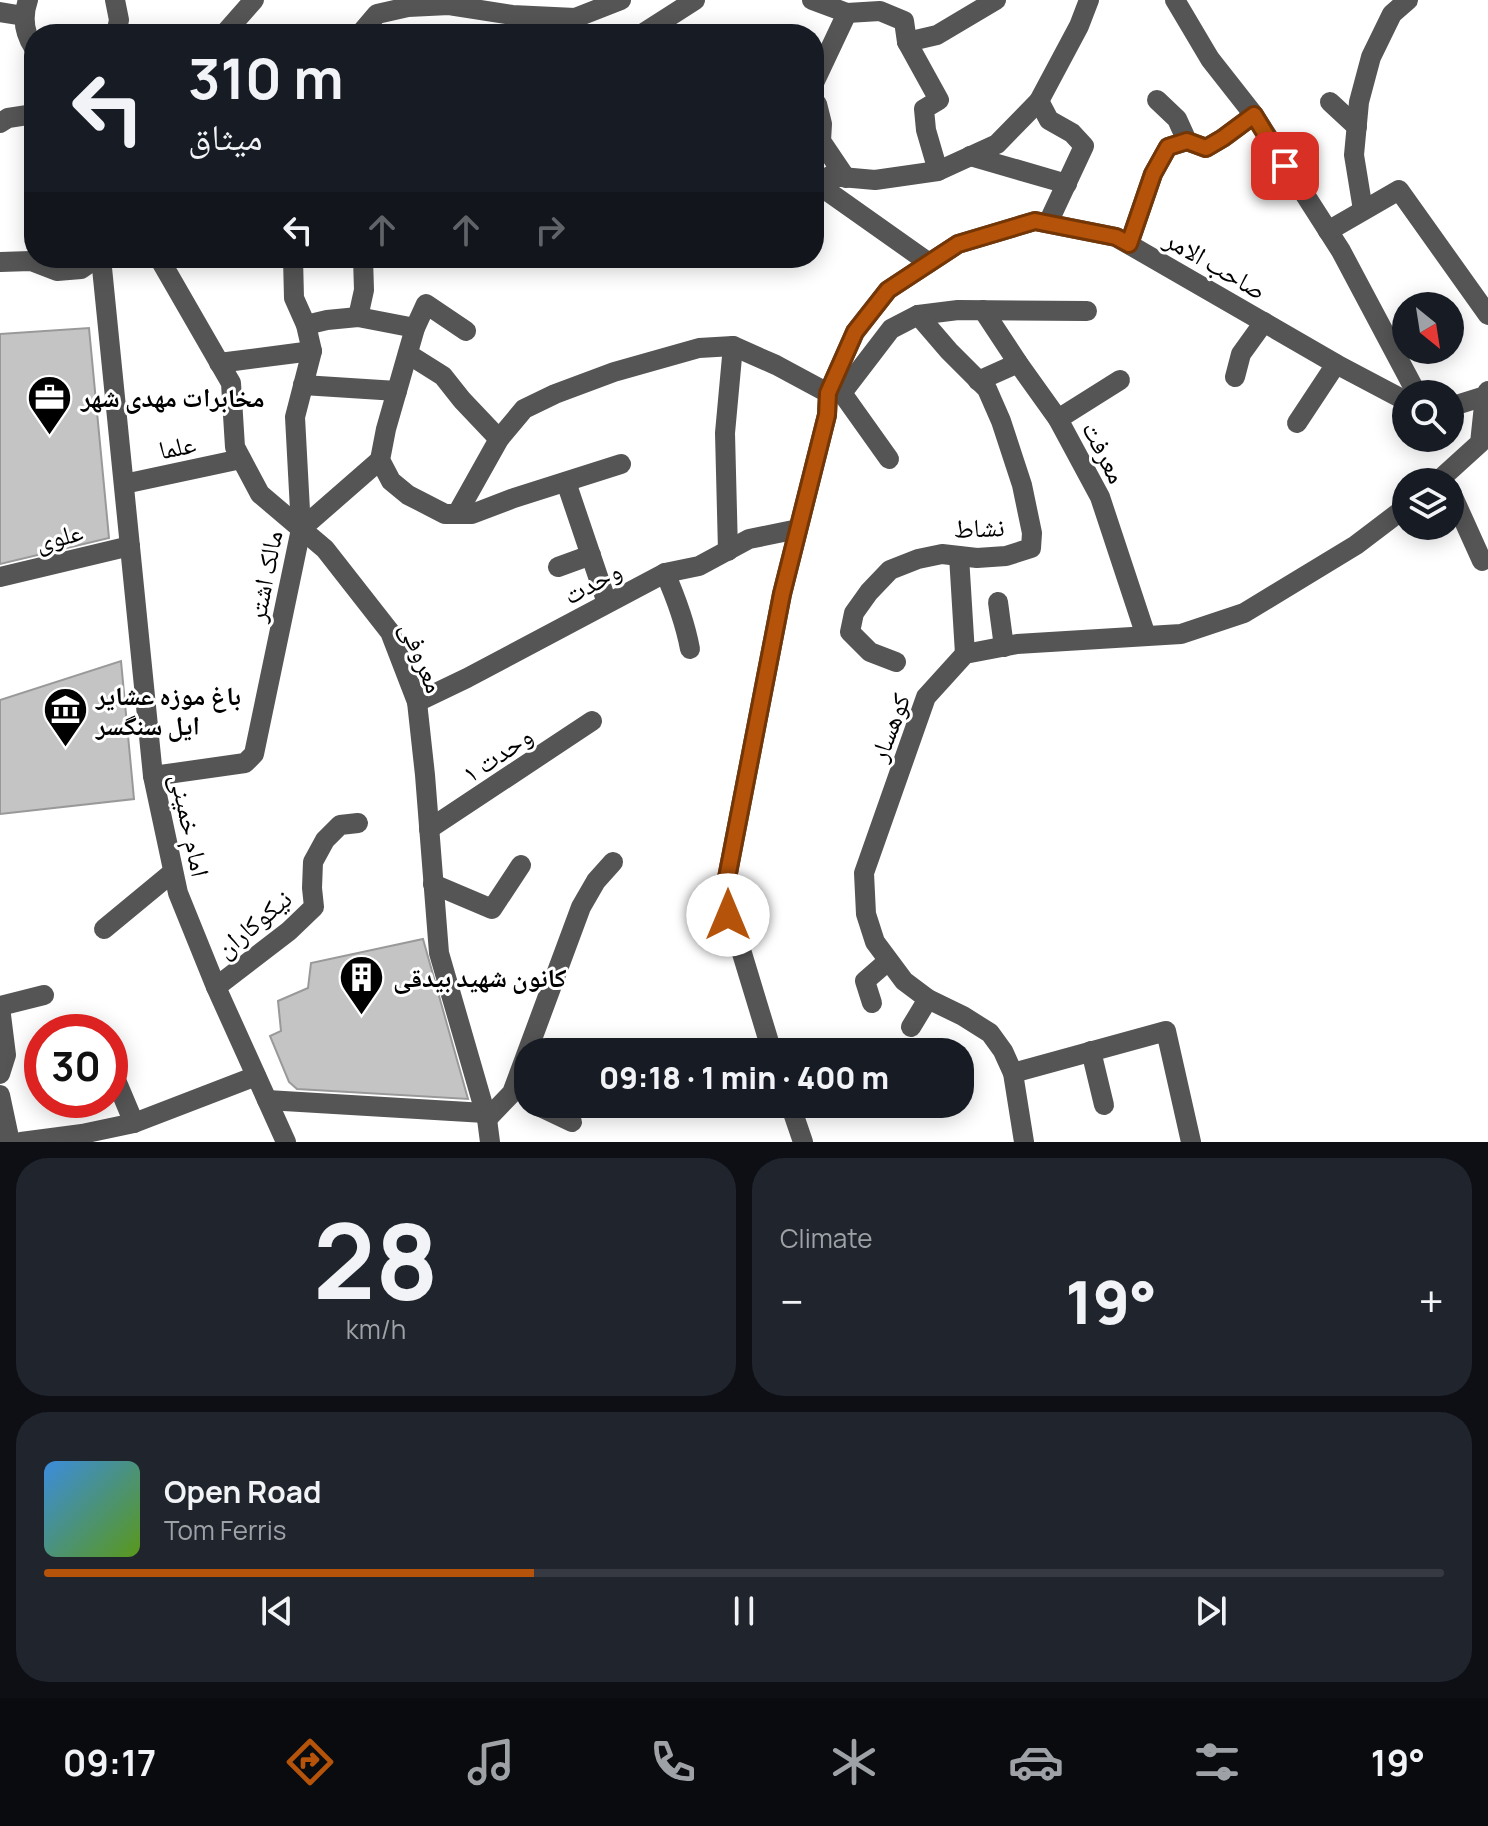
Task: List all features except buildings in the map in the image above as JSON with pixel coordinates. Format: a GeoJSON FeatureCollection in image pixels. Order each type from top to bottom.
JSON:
{"type":"FeatureCollection","features":[{"type":"Feature","properties":{"kind":"street"},"geometry":{"type":"LineString","coordinates":[[115,0],[118,24]]}},
{"type":"Feature","properties":{"kind":"street"},"geometry":{"type":"LineString","coordinates":[[233,24],[254,0]]}},
{"type":"Feature","properties":{"kind":"street"},"geometry":{"type":"LineString","coordinates":[[518,24],[575,18],[621,0]]}},
{"type":"Feature","properties":{"kind":"street"},"geometry":{"type":"LineString","coordinates":[[658,24],[695,0]]}},
{"type":"Feature","properties":{"kind":"street"},"geometry":{"type":"LineString","coordinates":[[812,0],[847,13],[880,11],[904,21],[907,42],[939,100],[924,109],[926,130],[938,171]]}},
{"type":"Feature","properties":{"kind":"street"},"geometry":{"type":"LineString","coordinates":[[907,42],[937,35],[996,0]]}},
{"type":"Feature","properties":{"kind":"street"},"geometry":{"type":"LineString","coordinates":[[824,181],[830,176],[875,180],[938,171],[997,144],[1039,101],[1079,26],[1089,0]]}},
{"type":"Feature","properties":{"kind":"street"},"geometry":{"type":"LineString","coordinates":[[368,24],[377,14],[427,3],[449,5],[506,24]]}},
{"type":"Feature","properties":{"kind":"street"},"geometry":{"type":"LineString","coordinates":[[1184,4],[1210,59],[1254,115],[1328,231],[1379,318],[1410,380]]}},
{"type":"Feature","properties":{"kind":"street"},"geometry":{"type":"LineString","coordinates":[[1363,210],[1354,155],[1359,102],[1371,57],[1394,5]]}},
{"type":"Feature","properties":{"kind":"street"},"geometry":{"type":"LineString","coordinates":[[0,12],[26,8]]}},
{"type":"Feature","properties":{"kind":"street"},"geometry":{"type":"LineString","coordinates":[[824,62],[847,13]]}},
{"type":"Feature","properties":{"kind":"street"},"geometry":{"type":"LineString","coordinates":[[1157,100],[1177,119],[1187,141]]}},
{"type":"Feature","properties":{"kind":"street"},"geometry":{"type":"LineString","coordinates":[[1039,101],[1049,120],[1072,133],[1084,146],[1048,223]]}},
{"type":"Feature","properties":{"kind":"street"},"geometry":{"type":"LineString","coordinates":[[1330,102],[1357,127]]}},
{"type":"Feature","properties":{"kind":"street"},"geometry":{"type":"LineString","coordinates":[[1129,244],[1153,174],[1168,147],[1187,141],[1206,148],[1254,115]]}},
{"type":"Feature","properties":{"kind":"street"},"geometry":{"type":"LineString","coordinates":[[0,123],[24,116]]}},
{"type":"Feature","properties":{"kind":"street"},"geometry":{"type":"LineString","coordinates":[[824,145],[846,178]]}},
{"type":"Feature","properties":{"kind":"street"},"geometry":{"type":"LineString","coordinates":[[970,156],[1067,184]]}},
{"type":"Feature","properties":{"kind":"street"},"geometry":{"type":"LineString","coordinates":[[824,190],[929,263]]}},
{"type":"Feature","properties":{"kind":"street"},"geometry":{"type":"LineString","coordinates":[[1328,231],[1399,190],[1488,315]]}},
{"type":"Feature","properties":{"kind":"street","name":"صاحب الامر"},"geometry":{"type":"LineString","coordinates":[[768,1038],[728,915],[727,878],[782,594],[827,415],[855,332],[888,290],[958,244],[1035,221],[1048,223],[1116,237],[1392,394]]}},
{"type":"Feature","properties":{"kind":"street"},"geometry":{"type":"LineString","coordinates":[[0,262],[24,261]]}},
{"type":"Feature","properties":{"kind":"street"},"geometry":{"type":"LineString","coordinates":[[49,268],[57,271],[83,268]]}},
{"type":"Feature","properties":{"kind":"street","name":"امام خمینی"},"geometry":{"type":"LineString","coordinates":[[100,268],[153,776],[173,872],[178,893],[216,987],[286,1142]]}},
{"type":"Feature","properties":{"kind":"street","name":"معروفی"},"geometry":{"type":"LineString","coordinates":[[165,268],[231,383],[235,447],[260,494],[325,549],[390,632],[417,702],[439,953],[486,1116],[490,1142]]}},
{"type":"Feature","properties":{"kind":"street","name":"مالک اشتر"},"geometry":{"type":"LineString","coordinates":[[153,776],[245,763],[254,754],[301,529],[295,417],[312,351],[306,325],[294,298],[293,268]]}},
{"type":"Feature","properties":{"kind":"street"},"geometry":{"type":"LineString","coordinates":[[358,317],[364,290],[363,268]]}},
{"type":"Feature","properties":{"kind":"street"},"geometry":{"type":"LineString","coordinates":[[301,529],[380,460],[415,328],[426,304],[466,331]]}},
{"type":"Feature","properties":{"kind":"street"},"geometry":{"type":"LineString","coordinates":[[835,393],[891,329],[918,315],[958,310],[1087,311]]}},
{"type":"Feature","properties":{"kind":"street","name":"معرفت"},"geometry":{"type":"LineString","coordinates":[[983,310],[1058,419],[1100,497],[1146,636]]}},
{"type":"Feature","properties":{"kind":"street","name":"نشاط"},"geometry":{"type":"LineString","coordinates":[[896,662],[870,652],[850,632],[854,613],[890,570],[942,554],[977,558],[1006,556],[1031,548],[1032,533],[1022,485],[987,389],[918,315]]}},
{"type":"Feature","properties":{"kind":"street"},"geometry":{"type":"LineString","coordinates":[[306,325],[358,317],[415,328]]}},
{"type":"Feature","properties":{"kind":"street"},"geometry":{"type":"LineString","coordinates":[[1235,377],[1241,354],[1264,322]]}},
{"type":"Feature","properties":{"kind":"street"},"geometry":{"type":"LineString","coordinates":[[728,551],[725,433],[733,346]]}},
{"type":"Feature","properties":{"kind":"street"},"geometry":{"type":"LineString","coordinates":[[457,514],[499,439],[524,409],[614,372],[699,348],[733,346],[835,393],[889,459]]}},
{"type":"Feature","properties":{"kind":"street"},"geometry":{"type":"LineString","coordinates":[[219,363],[312,351]]}},
{"type":"Feature","properties":{"kind":"street"},"geometry":{"type":"LineString","coordinates":[[408,354],[443,376],[499,439]]}},
{"type":"Feature","properties":{"kind":"street"},"geometry":{"type":"LineString","coordinates":[[978,381],[1018,363]]}},
{"type":"Feature","properties":{"kind":"street"},"geometry":{"type":"LineString","coordinates":[[1297,423],[1336,364]]}},
{"type":"Feature","properties":{"kind":"street"},"geometry":{"type":"LineString","coordinates":[[1058,419],[1120,380]]}},
{"type":"Feature","properties":{"kind":"street"},"geometry":{"type":"LineString","coordinates":[[303,385],[397,391]]}},
{"type":"Feature","properties":{"kind":"street"},"geometry":{"type":"LineString","coordinates":[[1458,468],[1484,442],[1486,394],[1464,402]]}},
{"type":"Feature","properties":{"kind":"street","name":"علما"},"geometry":{"type":"LineString","coordinates":[[124,484],[241,459]]}},
{"type":"Feature","properties":{"kind":"street"},"geometry":{"type":"LineString","coordinates":[[380,460],[391,481],[408,495],[445,514],[472,514],[621,464]]}},
{"type":"Feature","properties":{"kind":"street"},"geometry":{"type":"LineString","coordinates":[[566,482],[607,603]]}},
{"type":"Feature","properties":{"kind":"street"},"geometry":{"type":"LineString","coordinates":[[959,556],[965,654],[1004,647],[1181,634],[1244,613],[1356,545],[1392,518]]}},
{"type":"Feature","properties":{"kind":"street"},"geometry":{"type":"LineString","coordinates":[[1464,524],[1482,561]]}},
{"type":"Feature","properties":{"kind":"street","name":"وحدت"},"geometry":{"type":"LineString","coordinates":[[417,702],[665,573],[699,566],[749,539],[798,529]]}},
{"type":"Feature","properties":{"kind":"street","name":"علوی"},"geometry":{"type":"LineString","coordinates":[[0,577],[130,546]]}},
{"type":"Feature","properties":{"kind":"street"},"geometry":{"type":"LineString","coordinates":[[558,567],[591,555]]}},
{"type":"Feature","properties":{"kind":"street"},"geometry":{"type":"LineString","coordinates":[[665,573],[682,613],[690,649]]}},
{"type":"Feature","properties":{"kind":"street"},"geometry":{"type":"LineString","coordinates":[[998,602],[1004,647]]}},
{"type":"Feature","properties":{"kind":"street","name":"کوهسار"},"geometry":{"type":"LineString","coordinates":[[965,654],[926,697],[864,873],[866,914],[875,942],[904,981],[928,999],[990,1033],[1003,1051],[1013,1073],[1024,1142]]}},
{"type":"Feature","properties":{"kind":"street","name":"وحدت ۱"},"geometry":{"type":"LineString","coordinates":[[429,829],[592,721]]}},
{"type":"Feature","properties":{"kind":"street","name":"نیکوکاران"},"geometry":{"type":"LineString","coordinates":[[216,987],[289,931],[314,907],[313,862],[325,840],[340,825],[358,823]]}},
{"type":"Feature","properties":{"kind":"street"},"geometry":{"type":"LineString","coordinates":[[539,1038],[581,907],[596,881],[613,862]]}},
{"type":"Feature","properties":{"kind":"street"},"geometry":{"type":"LineString","coordinates":[[433,884],[492,909],[521,865]]}},
{"type":"Feature","properties":{"kind":"street"},"geometry":{"type":"LineString","coordinates":[[104,929],[173,872]]}},
{"type":"Feature","properties":{"kind":"street"},"geometry":{"type":"LineString","coordinates":[[872,1003],[865,981],[888,961]]}},
{"type":"Feature","properties":{"kind":"street"},"geometry":{"type":"LineString","coordinates":[[0,1074],[6,1055],[0,1006],[44,995]]}},
{"type":"Feature","properties":{"kind":"street"},"geometry":{"type":"LineString","coordinates":[[911,1027],[928,999]]}},
{"type":"Feature","properties":{"kind":"street"},"geometry":{"type":"LineString","coordinates":[[1013,1073],[1166,1031],[1191,1142]]}},
{"type":"Feature","properties":{"kind":"street"},"geometry":{"type":"LineString","coordinates":[[1091,1051],[1104,1105]]}},
{"type":"Feature","properties":{"kind":"street"},"geometry":{"type":"LineString","coordinates":[[21,1142],[134,1123],[256,1076]]}},
{"type":"Feature","properties":{"kind":"street"},"geometry":{"type":"LineString","coordinates":[[0,1095],[10,1142]]}},
{"type":"Feature","properties":{"kind":"street"},"geometry":{"type":"LineString","coordinates":[[267,1100],[486,1116],[514,1100]]}},
{"type":"Feature","properties":{"kind":"street"},"geometry":{"type":"LineString","coordinates":[[128,1109],[134,1123]]}},
{"type":"Feature","properties":{"kind":"street"},"geometry":{"type":"LineString","coordinates":[[564,1118],[572,1122]]}},
{"type":"Feature","properties":{"kind":"street"},"geometry":{"type":"LineString","coordinates":[[795,1118],[803,1142]]}},
{"type":"Feature","properties":{"kind":"place","name":"مخابرات مهدی شهر"},"geometry":{"type":"Point","coordinates":[50,436]}},
{"type":"Feature","properties":{"kind":"place","name":"باغ موزه عشایر ایل سنگسر"},"geometry":{"type":"Point","coordinates":[65,749]}},
{"type":"Feature","properties":{"kind":"place","name":"کانون شهید بیدقی"},"geometry":{"type":"Point","coordinates":[362,1016]}},
{"type":"Feature","properties":{"kind":"route"},"geometry":{"type":"LineString","coordinates":[[728,915],[727,878],[782,594],[827,415],[828,393],[855,332],[888,290],[958,244],[1035,221],[1116,237],[1129,244],[1153,174],[1168,147],[1187,141],[1206,148],[1254,115],[1285,166]]}}]}
